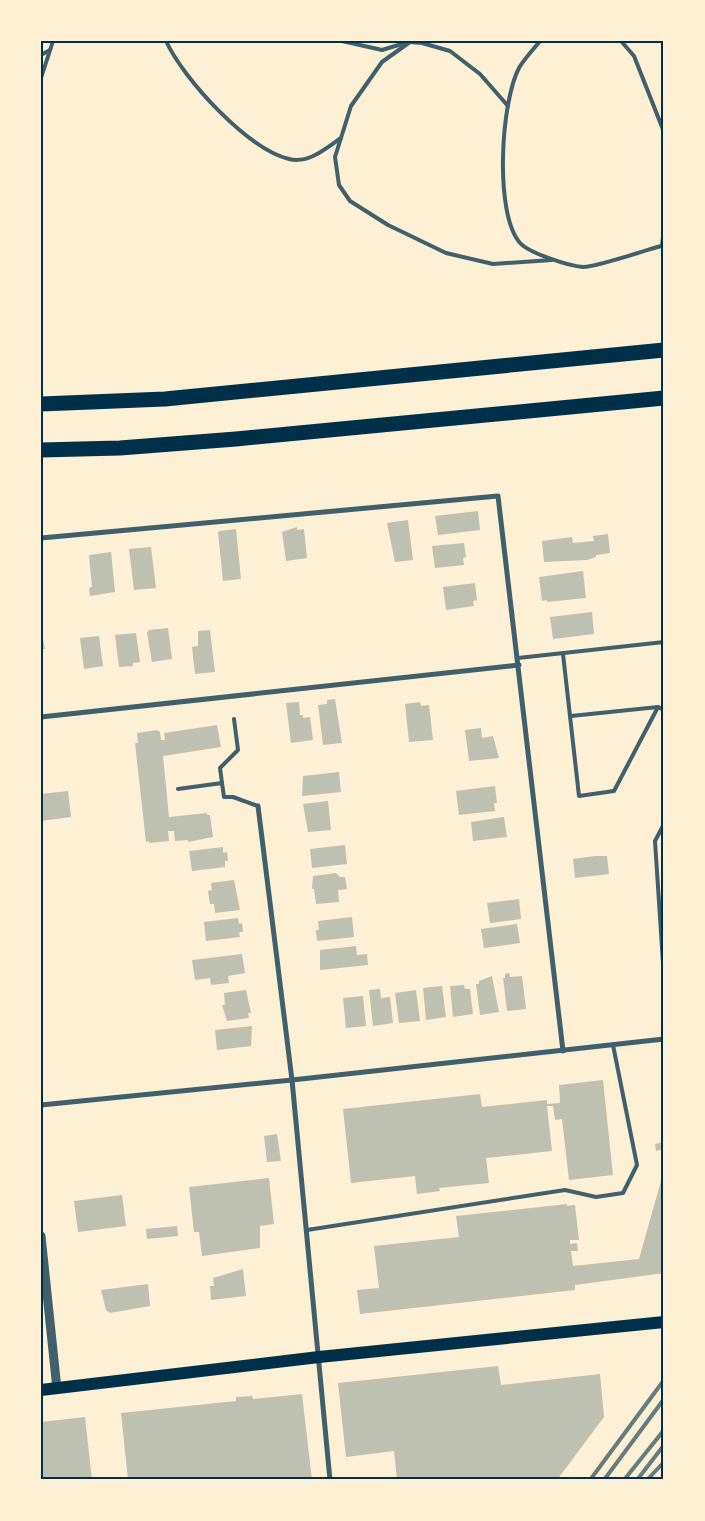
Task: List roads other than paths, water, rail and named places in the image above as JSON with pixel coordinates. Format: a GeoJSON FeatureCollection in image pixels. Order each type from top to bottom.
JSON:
{"type":"FeatureCollection","features":[{"type":"Feature","properties":{"kind":"highway"},"geometry":{"type":"LineString","coordinates":[[41,404],[165,399],[664,350]]}},
{"type":"Feature","properties":{"kind":"highway"},"geometry":{"type":"LineString","coordinates":[[41,450],[120,448],[236,439],[664,398]]}},
{"type":"Feature","properties":{"kind":"main road"},"geometry":{"type":"LineString","coordinates":[[41,1390],[319,1357],[664,1322]]}},
{"type":"Feature","properties":{"kind":"street"},"geometry":{"type":"LineString","coordinates":[[41,538],[498,496],[563,1051]]}},
{"type":"Feature","properties":{"kind":"street"},"geometry":{"type":"LineString","coordinates":[[41,717],[519,665]]}},
{"type":"Feature","properties":{"kind":"street"},"geometry":{"type":"LineString","coordinates":[[258,806],[292,1080],[330,1480]]}},
{"type":"Feature","properties":{"kind":"street"},"geometry":{"type":"LineString","coordinates":[[41,1105],[613,1046],[664,1039]]}},
{"type":"Feature","properties":{"kind":"street"},"geometry":{"type":"LineString","coordinates":[[41,1236],[57,1388]]}},
{"type":"Feature","properties":{"kind":"lane"},"geometry":{"type":"LineString","coordinates":[[41,78],[53,41]]}},
{"type":"Feature","properties":{"kind":"lane"},"geometry":{"type":"LineString","coordinates":[[166,41],[172,54],[207,99],[258,145],[290,160],[313,158],[341,138]]}},
{"type":"Feature","properties":{"kind":"lane"},"geometry":{"type":"LineString","coordinates":[[342,41],[382,50],[410,42],[422,43],[450,51],[480,74],[508,106]]}},
{"type":"Feature","properties":{"kind":"lane"},"geometry":{"type":"LineString","coordinates":[[540,41],[518,69],[508,106],[501,161],[509,220],[520,243],[552,260],[585,268],[663,245],[664,228]]}},
{"type":"Feature","properties":{"kind":"lane"},"geometry":{"type":"LineString","coordinates":[[621,41],[634,56],[664,132]]}},
{"type":"Feature","properties":{"kind":"lane"},"geometry":{"type":"LineString","coordinates":[[410,42],[382,62],[351,106],[335,157],[339,186],[350,201],[388,224],[446,253],[493,264],[552,260]]}},
{"type":"Feature","properties":{"kind":"lane"},"geometry":{"type":"LineString","coordinates":[[41,55],[50,50]]}},
{"type":"Feature","properties":{"kind":"lane"},"geometry":{"type":"LineString","coordinates":[[518,658],[664,642]]}},
{"type":"Feature","properties":{"kind":"lane"},"geometry":{"type":"LineString","coordinates":[[563,654],[579,796],[614,791],[658,707]]}},
{"type":"Feature","properties":{"kind":"lane"},"geometry":{"type":"LineString","coordinates":[[570,716],[658,707],[664,710]]}},
{"type":"Feature","properties":{"kind":"lane"},"geometry":{"type":"LineString","coordinates":[[234,719],[238,750],[220,768],[224,797],[233,797],[258,806]]}},
{"type":"Feature","properties":{"kind":"lane"},"geometry":{"type":"LineString","coordinates":[[178,789],[222,783]]}},
{"type":"Feature","properties":{"kind":"lane"},"geometry":{"type":"LineString","coordinates":[[664,824],[654,841],[664,978]]}},
{"type":"Feature","properties":{"kind":"lane"},"geometry":{"type":"LineString","coordinates":[[307,1230],[565,1190],[596,1197],[623,1193],[637,1165],[613,1046]]}},
{"type":"Feature","properties":{"kind":"railway"},"geometry":{"type":"LineString","coordinates":[[590,1480],[664,1380]]}},
{"type":"Feature","properties":{"kind":"railway"},"geometry":{"type":"LineString","coordinates":[[604,1480],[664,1399]]}},
{"type":"Feature","properties":{"kind":"railway"},"geometry":{"type":"LineString","coordinates":[[624,1480],[664,1430]]}},
{"type":"Feature","properties":{"kind":"railway"},"geometry":{"type":"LineString","coordinates":[[637,1480],[664,1445]]}},
{"type":"Feature","properties":{"kind":"railway"},"geometry":{"type":"LineString","coordinates":[[647,1480],[664,1462]]}}]}
